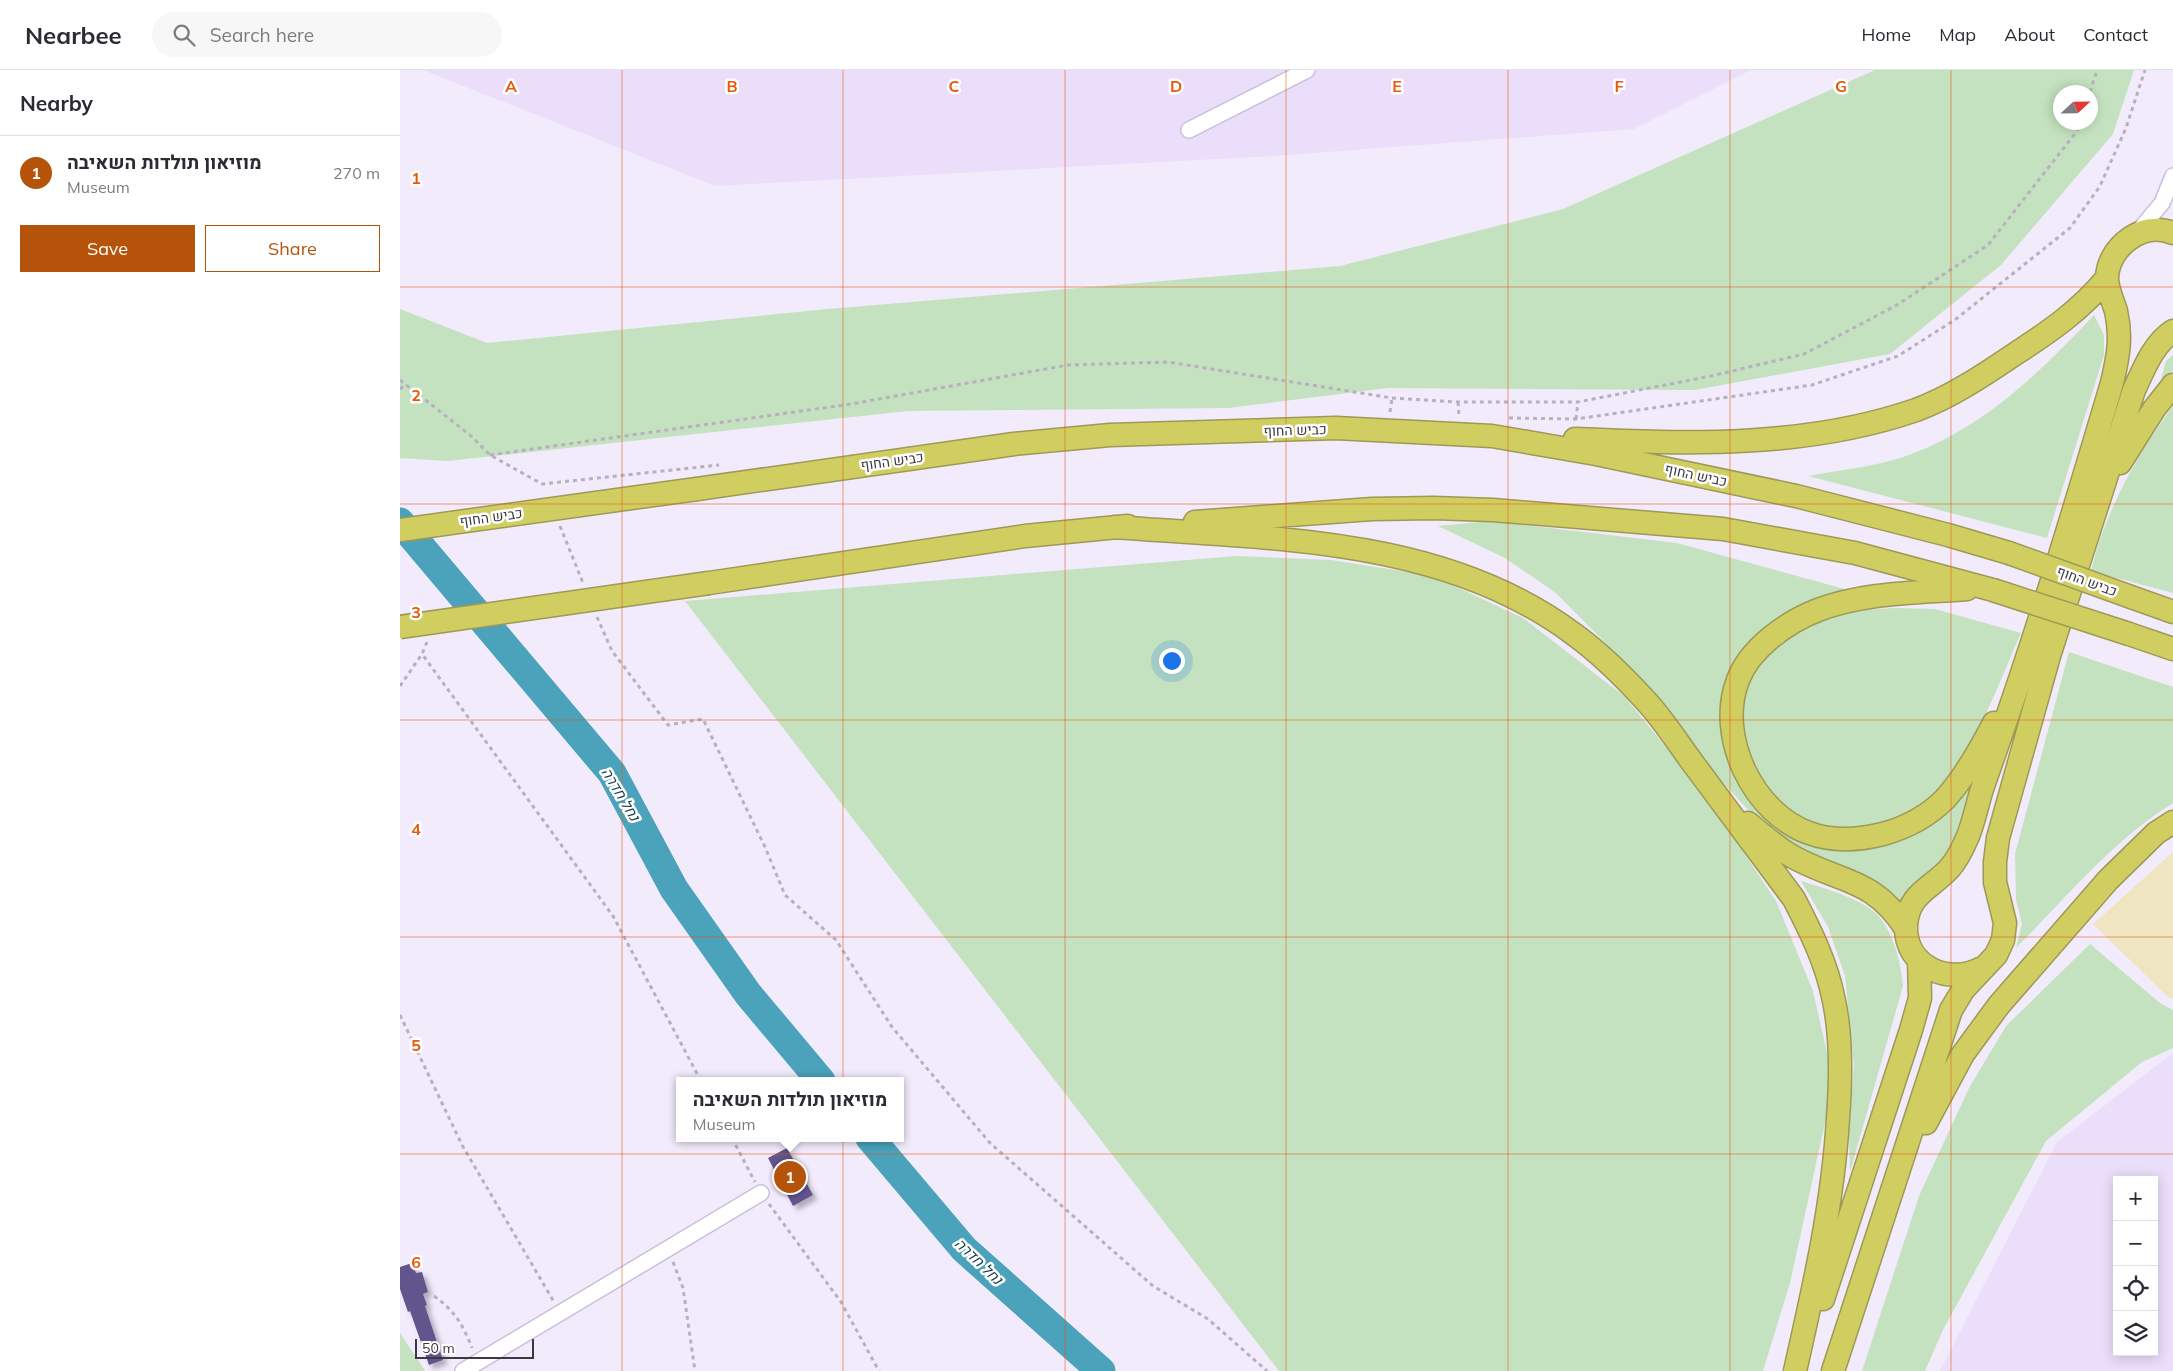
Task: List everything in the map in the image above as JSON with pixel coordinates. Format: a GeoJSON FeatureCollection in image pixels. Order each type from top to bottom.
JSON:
{"type":"FeatureCollection","features":[{"type":"Feature","properties":{"kind":"highway"},"geometry":{"type":"LineString","coordinates":[[1985,967],[1972,974],[1958,976],[1944,975],[1930,970],[1919,960],[1910,946],[1906,929],[1908,914],[1913,901],[1923,890],[1950,868],[1962,849],[2034,642],[2110,392],[2120,352],[2119,330],[2107,278],[2111,260],[2120,246],[2134,235],[2151,230],[2173,233]]}},
{"type":"Feature","properties":{"kind":"highway"},"geometry":{"type":"LineString","coordinates":[[1492,436],[1674,443],[1748,441],[1800,436],[1878,421],[1917,409],[1954,392],[1992,369],[2079,309],[2107,278]]}},
{"type":"Feature","properties":{"kind":"highway"},"geometry":{"type":"LineString","coordinates":[[1833,1371],[1952,1010],[1963,990],[1996,955],[2003,940],[2004,924],[1995,882],[1998,838],[2049,656],[2134,390],[2147,362],[2158,345],[2173,331]]}},
{"type":"Feature","properties":{"kind":"highway"},"geometry":{"type":"LineString","coordinates":[[2089,532],[2104,494],[2125,453],[2154,409],[2173,385]]}},
{"type":"Feature","properties":{"kind":"highway","name":"כביש החוף"},"geometry":{"type":"LineString","coordinates":[[400,530],[1014,444],[1110,435],[1336,428],[1492,436],[1596,454],[1796,496],[1948,535],[2009,553],[2173,612]]}},
{"type":"Feature","properties":{"kind":"highway"},"geometry":{"type":"LineString","coordinates":[[400,627],[1025,536],[1114,527],[1372,509],[1434,508],[1493,510],[1723,529],[1769,536],[1855,553],[1988,589],[2173,649]]}},
{"type":"Feature","properties":{"kind":"highway"},"geometry":{"type":"LineString","coordinates":[[1114,527],[1338,546],[1387,554],[1438,567],[1493,588],[1538,611],[1560,625],[1612,666],[1647,702],[1794,899],[1825,965],[1834,1001],[1839,1036],[1840,1087],[1836,1147],[1830,1202],[1795,1371]]}},
{"type":"Feature","properties":{"kind":"highway"},"geometry":{"type":"LineString","coordinates":[[1988,589],[1890,595],[1850,600],[1818,610],[1799,619],[1762,643],[1738,679],[1732,704],[1732,729],[1743,770],[1756,791],[1773,810],[1807,833],[1827,838],[1848,840],[1870,837],[1910,824],[1944,800],[1968,769],[1988,735],[2034,642]]}},
{"type":"Feature","properties":{"kind":"highway"},"geometry":{"type":"LineString","coordinates":[[2135,598],[2173,604]]}},
{"type":"Feature","properties":{"kind":"highway"},"geometry":{"type":"LineString","coordinates":[[1693,764],[1743,818],[1765,837],[1795,858],[1877,894],[1890,906],[1906,929]]}},
{"type":"Feature","properties":{"kind":"highway"},"geometry":{"type":"LineString","coordinates":[[1893,1191],[1959,1062],[1999,1005],[2108,880],[2156,834],[2173,822]]}},
{"type":"Feature","properties":{"kind":"highway"},"geometry":{"type":"LineString","coordinates":[[1800,1371],[1911,1030],[1920,998],[1919,960]]}},
{"type":"Feature","properties":{"kind":"street"},"geometry":{"type":"LineString","coordinates":[[1189,130],[1306,70]]}},
{"type":"Feature","properties":{"kind":"street"},"geometry":{"type":"LineString","coordinates":[[2134,235],[2162,203],[2173,176]]}},
{"type":"Feature","properties":{"kind":"street"},"geometry":{"type":"LineString","coordinates":[[463,1371],[761,1193]]}},
{"type":"Feature","properties":{"kind":"path"},"geometry":{"type":"LineString","coordinates":[[2093,85],[2098,70]]}},
{"type":"Feature","properties":{"kind":"path"},"geometry":{"type":"LineString","coordinates":[[1508,418],[1576,419],[1812,385],[1898,356],[1956,319],[2070,228],[2100,186],[2126,128],[2145,70]]}},
{"type":"Feature","properties":{"kind":"path"},"geometry":{"type":"LineString","coordinates":[[490,455],[852,404],[1068,365],[1168,362],[1392,398],[1458,402],[1578,402],[1711,376],[1804,354],[1897,305],[1988,245],[2077,130]]}},
{"type":"Feature","properties":{"kind":"path"},"geometry":{"type":"LineString","coordinates":[[400,380],[470,435],[490,455],[542,484],[720,465]]}},
{"type":"Feature","properties":{"kind":"path"},"geometry":{"type":"LineString","coordinates":[[400,389],[405,384]]}},
{"type":"Feature","properties":{"kind":"path"},"geometry":{"type":"LineString","coordinates":[[1389,417],[1392,398]]}},
{"type":"Feature","properties":{"kind":"path"},"geometry":{"type":"LineString","coordinates":[[1451,418],[1459,418],[1458,402]]}},
{"type":"Feature","properties":{"kind":"path"},"geometry":{"type":"LineString","coordinates":[[1576,419],[1578,402]]}},
{"type":"Feature","properties":{"kind":"path"},"geometry":{"type":"LineString","coordinates":[[542,484],[546,493]]}},
{"type":"Feature","properties":{"kind":"path"},"geometry":{"type":"LineString","coordinates":[[557,520],[586,590]]}},
{"type":"Feature","properties":{"kind":"path"},"geometry":{"type":"LineString","coordinates":[[597,616],[612,651],[668,725],[703,719],[765,847],[785,895],[836,940],[892,1027],[990,1143],[1153,1286],[1208,1319],[1267,1371]]}},
{"type":"Feature","properties":{"kind":"path"},"geometry":{"type":"LineString","coordinates":[[400,686],[422,654],[430,636]]}},
{"type":"Feature","properties":{"kind":"path"},"geometry":{"type":"LineString","coordinates":[[422,654],[613,916],[699,1077]]}},
{"type":"Feature","properties":{"kind":"path"},"geometry":{"type":"LineString","coordinates":[[400,1015],[462,1145],[560,1313]]}},
{"type":"Feature","properties":{"kind":"path"},"geometry":{"type":"LineString","coordinates":[[734,1142],[761,1193],[841,1302],[879,1371]]}},
{"type":"Feature","properties":{"kind":"path"},"geometry":{"type":"LineString","coordinates":[[666,1250],[674,1264],[683,1288],[695,1371]]}},
{"type":"Feature","properties":{"kind":"path"},"geometry":{"type":"LineString","coordinates":[[434,1296],[450,1308],[460,1322],[478,1363]]}},
{"type":"Feature","properties":{"kind":"shaded area"},"geometry":{"type":"Polygon","coordinates":[[[423,70],[1751,70],[1634,129],[1274,156],[715,186],[423,70]]]}},
{"type":"Feature","properties":{"kind":"shaded area"},"geometry":{"type":"Polygon","coordinates":[[[2173,1053],[2173,1371],[1940,1371],[2057,1142],[2173,1053]]]}},
{"type":"Feature","properties":{"kind":"green space"},"geometry":{"type":"Polygon","coordinates":[[[1875,70],[2134,70],[2113,134],[2001,265],[1890,354],[1695,390],[1388,388],[1229,408],[908,411],[447,461],[400,458],[400,309],[487,343],[828,309],[1340,266],[1563,209],[1875,70]]]}},
{"type":"Feature","properties":{"kind":"green space"},"geometry":{"type":"Polygon","coordinates":[[[2094,315],[2104,335],[2104,355],[2047,538],[1808,476],[1886,462],[1917,452],[1946,438],[1974,422],[2026,383],[2094,315]]]}},
{"type":"Feature","properties":{"kind":"green space"},"geometry":{"type":"Polygon","coordinates":[[[2173,355],[2173,370],[2160,383],[2166,361],[2173,355]]]}},
{"type":"Feature","properties":{"kind":"green space"},"geometry":{"type":"Polygon","coordinates":[[[2173,406],[2173,593],[2091,571],[2105,527],[2124,484],[2147,444],[2173,406]]]}},
{"type":"Feature","properties":{"kind":"green space"},"geometry":{"type":"Polygon","coordinates":[[[1490,521],[1677,543],[1848,590],[1773,623],[1755,636],[1740,657],[1727,751],[1733,774],[1748,797],[1848,850],[1977,775],[1943,863],[1903,914],[1784,842],[1751,813],[1717,776],[1643,681],[1556,593],[1505,558],[1438,526],[1490,521]]]}},
{"type":"Feature","properties":{"kind":"green space"},"geometry":{"type":"Polygon","coordinates":[[[1236,556],[1331,560],[1433,576],[1523,618],[1624,696],[1706,796],[1776,901],[1813,991],[1831,1070],[1828,1109],[1790,1283],[1763,1371],[1279,1371],[685,601],[1236,556]]]}},
{"type":"Feature","properties":{"kind":"green space"},"geometry":{"type":"Polygon","coordinates":[[[1895,608],[1935,609],[2021,633],[1974,738],[1949,777],[1935,792],[1916,807],[1887,821],[1855,828],[1821,825],[1795,813],[1779,800],[1765,783],[1754,765],[1747,745],[1743,724],[1743,704],[1748,684],[1756,669],[1767,656],[1801,631],[1838,615],[1853,611],[1895,608]]]}},
{"type":"Feature","properties":{"kind":"green space"},"geometry":{"type":"Polygon","coordinates":[[[2069,652],[2173,687],[2173,803],[2130,834],[2110,852],[2016,948],[2022,924],[2016,900],[2015,854],[2069,652]]]}},
{"type":"Feature","properties":{"kind":"green space"},"geometry":{"type":"Polygon","coordinates":[[[1801,881],[1845,896],[1867,906],[1875,913],[1887,927],[1897,952],[1901,969],[1903,986],[1850,1172],[1849,1133],[1854,1065],[1845,976],[1828,927],[1801,881]]]}},
{"type":"Feature","properties":{"kind":"green space"},"geometry":{"type":"Polygon","coordinates":[[[2090,944],[2160,1003],[2173,1010],[2173,1048],[2142,1062],[2046,1141],[1943,1330],[1925,1371],[1862,1371],[1919,1196],[1969,1088],[2006,1026],[2090,944]]]}},
{"type":"Feature","properties":{"kind":"green space"},"geometry":{"type":"Polygon","coordinates":[[[400,1333],[425,1371],[400,1371],[400,1333]]]}},
{"type":"Feature","properties":{"kind":"sand"},"geometry":{"type":"Polygon","coordinates":[[[2173,852],[2173,999],[2167,996],[2093,924],[2173,852]]]}},
{"type":"Feature","properties":{"kind":"building"},"geometry":{"type":"Polygon","coordinates":[[[787,1148],[813,1195],[793,1206],[768,1158],[787,1148]]]}},
{"type":"Feature","properties":{"kind":"building"},"geometry":{"type":"Polygon","coordinates":[[[412,1263],[416,1273],[422,1272],[428,1292],[423,1294],[427,1305],[425,1306],[443,1360],[429,1365],[400,1289],[400,1267],[412,1263]]]}},
{"type":"Feature","properties":{"kind":"waterway","name":"נחל חדרה"},"geometry":{"type":"LineString","coordinates":[[400,522],[612,773],[674,889],[748,994],[818,1077]]}},
{"type":"Feature","properties":{"kind":"waterway","name":"נחל חדרה"},"geometry":{"type":"LineString","coordinates":[[873,1142],[964,1249],[1101,1371]]}},
{"type":"Feature","properties":{"kind":"place","name":"מוזיאון תולדות השאיבה"},"geometry":{"type":"Point","coordinates":[790,1177]}}]}
